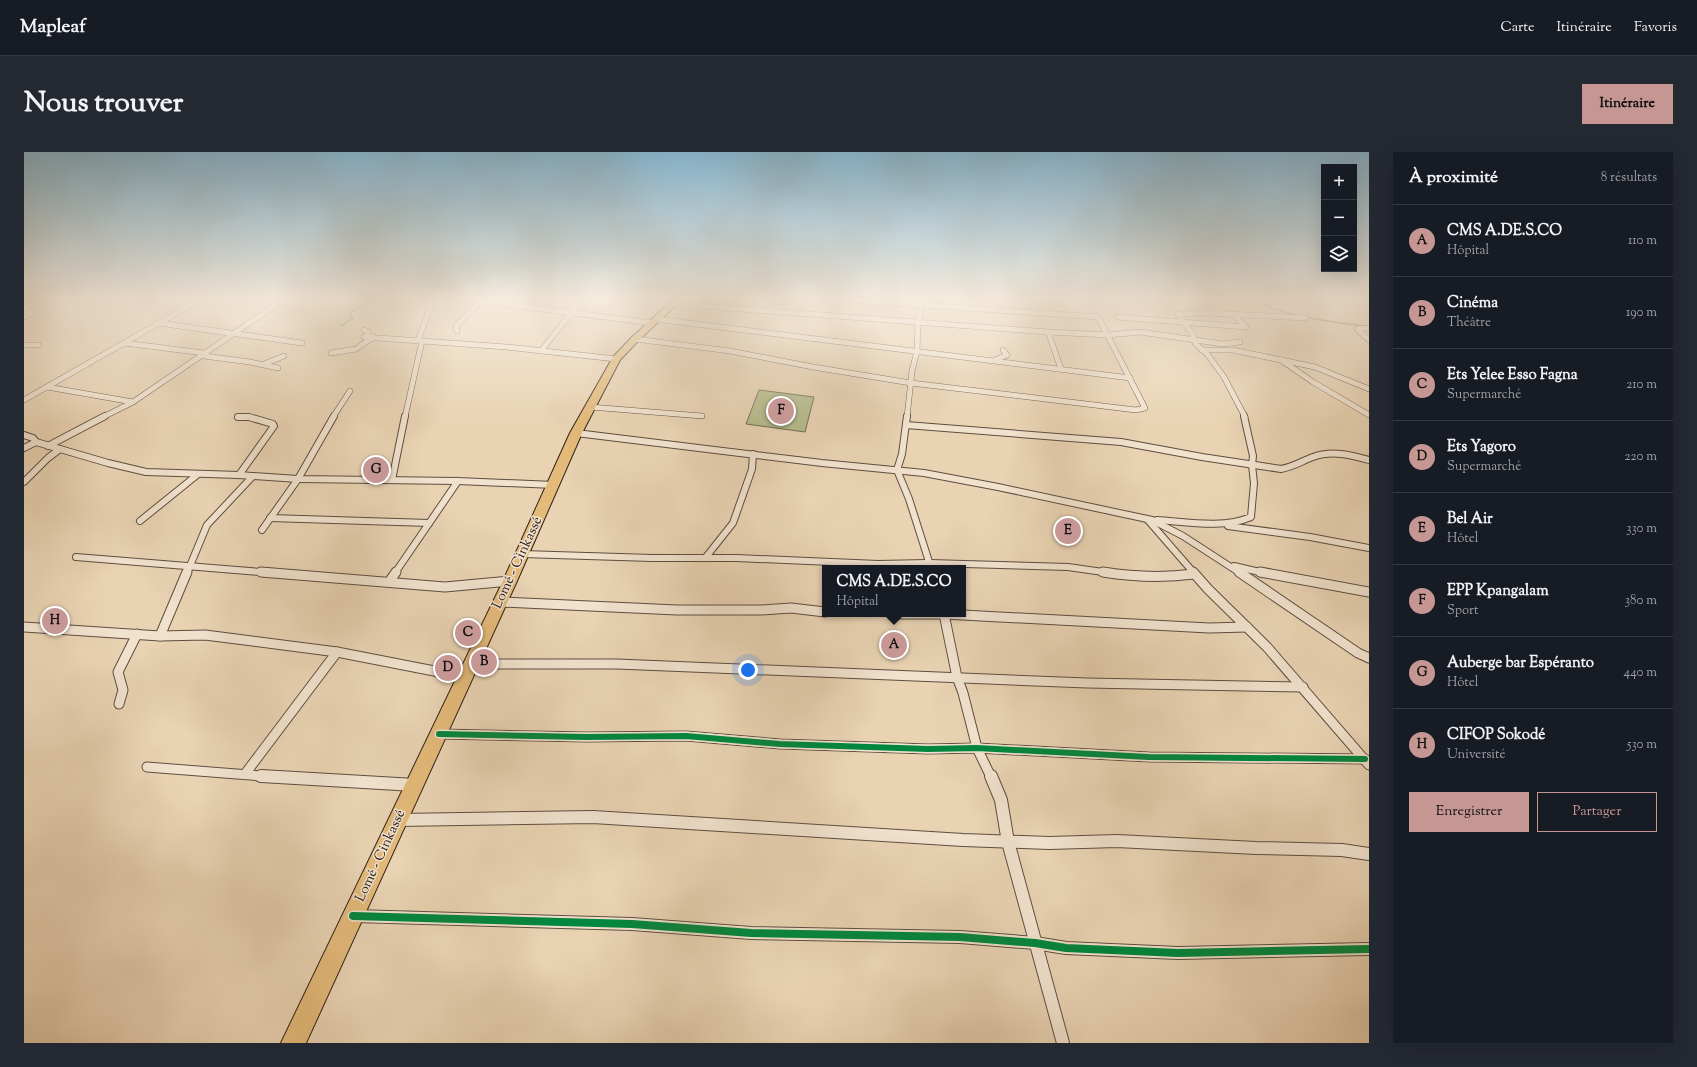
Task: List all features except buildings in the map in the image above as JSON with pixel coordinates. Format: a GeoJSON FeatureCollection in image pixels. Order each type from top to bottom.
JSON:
{"type":"FeatureCollection","features":[{"type":"Feature","properties":{"kind":"highway","name":"Lomé - Cinkassé"},"geometry":{"type":"LineString","coordinates":[[293,1043],[510,581],[576,433],[616,359],[634,340]]}},
{"type":"Feature","properties":{"kind":"street"},"geometry":{"type":"LineString","coordinates":[[24,400],[130,340]]}},
{"type":"Feature","properties":{"kind":"street"},"geometry":{"type":"LineString","coordinates":[[48,446],[133,402],[224,340]]}},
{"type":"Feature","properties":{"kind":"street"},"geometry":{"type":"LineString","coordinates":[[273,340],[302,343]]}},
{"type":"Feature","properties":{"kind":"street"},"geometry":{"type":"LineString","coordinates":[[331,353],[356,349],[369,340]]}},
{"type":"Feature","properties":{"kind":"street"},"geometry":{"type":"LineString","coordinates":[[405,340],[616,359]]}},
{"type":"Feature","properties":{"kind":"street"},"geometry":{"type":"LineString","coordinates":[[541,351],[550,340]]}},
{"type":"Feature","properties":{"kind":"street"},"geometry":{"type":"LineString","coordinates":[[640,340],[730,351],[813,367],[911,383],[1136,410],[1143,409],[1145,408],[1143,402],[1110,340]]}},
{"type":"Feature","properties":{"kind":"street"},"geometry":{"type":"LineString","coordinates":[[817,340],[1130,378]]}},
{"type":"Feature","properties":{"kind":"street"},"geometry":{"type":"LineString","coordinates":[[917,340],[902,454],[897,470],[909,499],[930,565]]}},
{"type":"Feature","properties":{"kind":"street"},"geometry":{"type":"LineString","coordinates":[[1051,340],[1061,369]]}},
{"type":"Feature","properties":{"kind":"street"},"geometry":{"type":"LineString","coordinates":[[1194,340],[1223,344],[1240,342]]}},
{"type":"Feature","properties":{"kind":"street"},"geometry":{"type":"LineString","coordinates":[[1152,520],[1231,523],[1251,517],[1252,510],[1250,504],[1254,483],[1252,465],[1253,456],[1247,436],[1247,425],[1239,404],[1224,377],[1194,340]]}},
{"type":"Feature","properties":{"kind":"street"},"geometry":{"type":"LineString","coordinates":[[392,480],[420,341]]}},
{"type":"Feature","properties":{"kind":"street"},"geometry":{"type":"LineString","coordinates":[[124,343],[202,354],[204,356],[263,364],[278,368]]}},
{"type":"Feature","properties":{"kind":"street"},"geometry":{"type":"LineString","coordinates":[[24,345],[39,345]]}},
{"type":"Feature","properties":{"kind":"street"},"geometry":{"type":"LineString","coordinates":[[995,361],[1006,356],[1004,350]]}},
{"type":"Feature","properties":{"kind":"street"},"geometry":{"type":"LineString","coordinates":[[1202,350],[1233,350],[1315,367],[1369,389]]}},
{"type":"Feature","properties":{"kind":"street"},"geometry":{"type":"LineString","coordinates":[[263,364],[284,356]]}},
{"type":"Feature","properties":{"kind":"street"},"geometry":{"type":"LineString","coordinates":[[1280,359],[1310,381],[1369,415]]}},
{"type":"Feature","properties":{"kind":"street"},"geometry":{"type":"LineString","coordinates":[[47,387],[133,402]]}},
{"type":"Feature","properties":{"kind":"street"},"geometry":{"type":"LineString","coordinates":[[262,530],[298,479],[329,424],[350,391]]}},
{"type":"Feature","properties":{"kind":"street"},"geometry":{"type":"LineString","coordinates":[[590,407],[702,416]]}},
{"type":"Feature","properties":{"kind":"street"},"geometry":{"type":"LineString","coordinates":[[238,417],[249,417],[274,426],[239,475]]}},
{"type":"Feature","properties":{"kind":"street"},"geometry":{"type":"LineString","coordinates":[[906,425],[1121,442],[1252,465],[1287,469],[1319,455],[1326,454],[1350,456],[1369,460]]}},
{"type":"Feature","properties":{"kind":"street"},"geometry":{"type":"LineString","coordinates":[[576,433],[869,468],[897,470],[998,487],[1040,497],[1141,516],[1168,527],[1227,564],[1369,662]]}},
{"type":"Feature","properties":{"kind":"street"},"geometry":{"type":"LineString","coordinates":[[24,435],[33,438],[36,442],[48,446],[146,472],[239,475],[298,479],[458,481],[554,485]]}},
{"type":"Feature","properties":{"kind":"street"},"geometry":{"type":"LineString","coordinates":[[24,448],[36,442]]}},
{"type":"Feature","properties":{"kind":"street"},"geometry":{"type":"LineString","coordinates":[[24,482],[48,458],[60,449]]}},
{"type":"Feature","properties":{"kind":"street"},"geometry":{"type":"LineString","coordinates":[[706,557],[733,523],[752,470],[753,454]]}},
{"type":"Feature","properties":{"kind":"street"},"geometry":{"type":"LineString","coordinates":[[140,521],[197,474]]}},
{"type":"Feature","properties":{"kind":"street"},"geometry":{"type":"LineString","coordinates":[[160,636],[207,525],[252,476]]}},
{"type":"Feature","properties":{"kind":"street"},"geometry":{"type":"LineString","coordinates":[[390,582],[458,481]]}},
{"type":"Feature","properties":{"kind":"street"},"geometry":{"type":"LineString","coordinates":[[1141,516],[1149,521],[1194,574],[1267,646],[1367,762]]}},
{"type":"Feature","properties":{"kind":"street"},"geometry":{"type":"LineString","coordinates":[[270,518],[429,523]]}},
{"type":"Feature","properties":{"kind":"street"},"geometry":{"type":"LineString","coordinates":[[1199,522],[1303,536],[1369,548]]}},
{"type":"Feature","properties":{"kind":"street"},"geometry":{"type":"LineString","coordinates":[[522,554],[652,558],[706,557],[904,565]]}},
{"type":"Feature","properties":{"kind":"street"},"geometry":{"type":"LineString","coordinates":[[76,557],[445,587],[510,581]]}},
{"type":"Feature","properties":{"kind":"street"},"geometry":{"type":"LineString","coordinates":[[1227,564],[1278,576],[1369,592]]}},
{"type":"Feature","properties":{"kind":"street"},"geometry":{"type":"LineString","coordinates":[[966,566],[1068,567],[1142,577],[1169,577],[1194,574]]}},
{"type":"Feature","properties":{"kind":"street"},"geometry":{"type":"LineString","coordinates":[[500,602],[677,610],[762,610],[791,608],[822,612]]}},
{"type":"Feature","properties":{"kind":"street"},"geometry":{"type":"LineString","coordinates":[[966,615],[1210,628],[1247,627]]}},
{"type":"Feature","properties":{"kind":"street"},"geometry":{"type":"LineString","coordinates":[[945,617],[957,677],[963,693],[977,748],[987,766],[1001,800],[1008,842],[1063,1043]]}},
{"type":"Feature","properties":{"kind":"street"},"geometry":{"type":"LineString","coordinates":[[24,627],[160,636],[206,635],[468,670],[617,664],[1087,683],[1303,687]]}},
{"type":"Feature","properties":{"kind":"street"},"geometry":{"type":"LineString","coordinates":[[119,704],[123,690],[118,672],[137,634]]}},
{"type":"Feature","properties":{"kind":"street"},"geometry":{"type":"LineString","coordinates":[[245,774],[337,652]]}},
{"type":"Feature","properties":{"kind":"street"},"geometry":{"type":"LineString","coordinates":[[1358,653],[1369,658]]}},
{"type":"Feature","properties":{"kind":"street"},"geometry":{"type":"LineString","coordinates":[[439,734],[586,737],[686,736],[780,744],[928,749],[977,748],[1149,757],[1367,762]]}},
{"type":"Feature","properties":{"kind":"street"},"geometry":{"type":"LineString","coordinates":[[147,767],[415,785]]}},
{"type":"Feature","properties":{"kind":"street"},"geometry":{"type":"LineString","coordinates":[[398,820],[592,817],[963,840],[1048,843],[1117,841],[1256,848],[1342,850],[1369,854]]}},
{"type":"Feature","properties":{"kind":"street"},"geometry":{"type":"LineString","coordinates":[[353,916],[590,924],[632,924],[788,934],[960,937],[1000,942],[1035,943],[1066,948],[1178,952],[1369,949]]}},
{"type":"Feature","properties":{"kind":"green space"},"geometry":{"type":"Polygon","coordinates":[[[759,390],[814,397],[805,432],[746,424],[759,390]]]}},
{"type":"Feature","properties":{"kind":"cycle path"},"geometry":{"type":"LineString","coordinates":[[439,734],[586,737],[686,736],[780,744],[928,749],[977,748],[1149,757],[1365,759]]}},
{"type":"Feature","properties":{"kind":"cycle path"},"geometry":{"type":"LineString","coordinates":[[353,916],[632,924],[751,933],[960,937],[1035,943],[1066,948],[1178,953],[1369,949]]}},
{"type":"Feature","properties":{"kind":"place","name":"EPP Kpangalam"},"geometry":{"type":"Point","coordinates":[781,411]}},
{"type":"Feature","properties":{"kind":"place","name":"Auberge bar Espéranto"},"geometry":{"type":"Point","coordinates":[376,470]}},
{"type":"Feature","properties":{"kind":"place","name":"Bel Air"},"geometry":{"type":"Point","coordinates":[1068,531]}},
{"type":"Feature","properties":{"kind":"place","name":"CIFOP Sokodé"},"geometry":{"type":"Point","coordinates":[55,621]}},
{"type":"Feature","properties":{"kind":"place","name":"Ets Yelee Esso Fagna"},"geometry":{"type":"Point","coordinates":[468,633]}},
{"type":"Feature","properties":{"kind":"place","name":"CMS A.DE.S.CO"},"geometry":{"type":"Point","coordinates":[894,645]}},
{"type":"Feature","properties":{"kind":"place","name":"Cinéma"},"geometry":{"type":"Point","coordinates":[484,662]}},
{"type":"Feature","properties":{"kind":"place","name":"Ets Yagoro"},"geometry":{"type":"Point","coordinates":[448,668]}}]}
